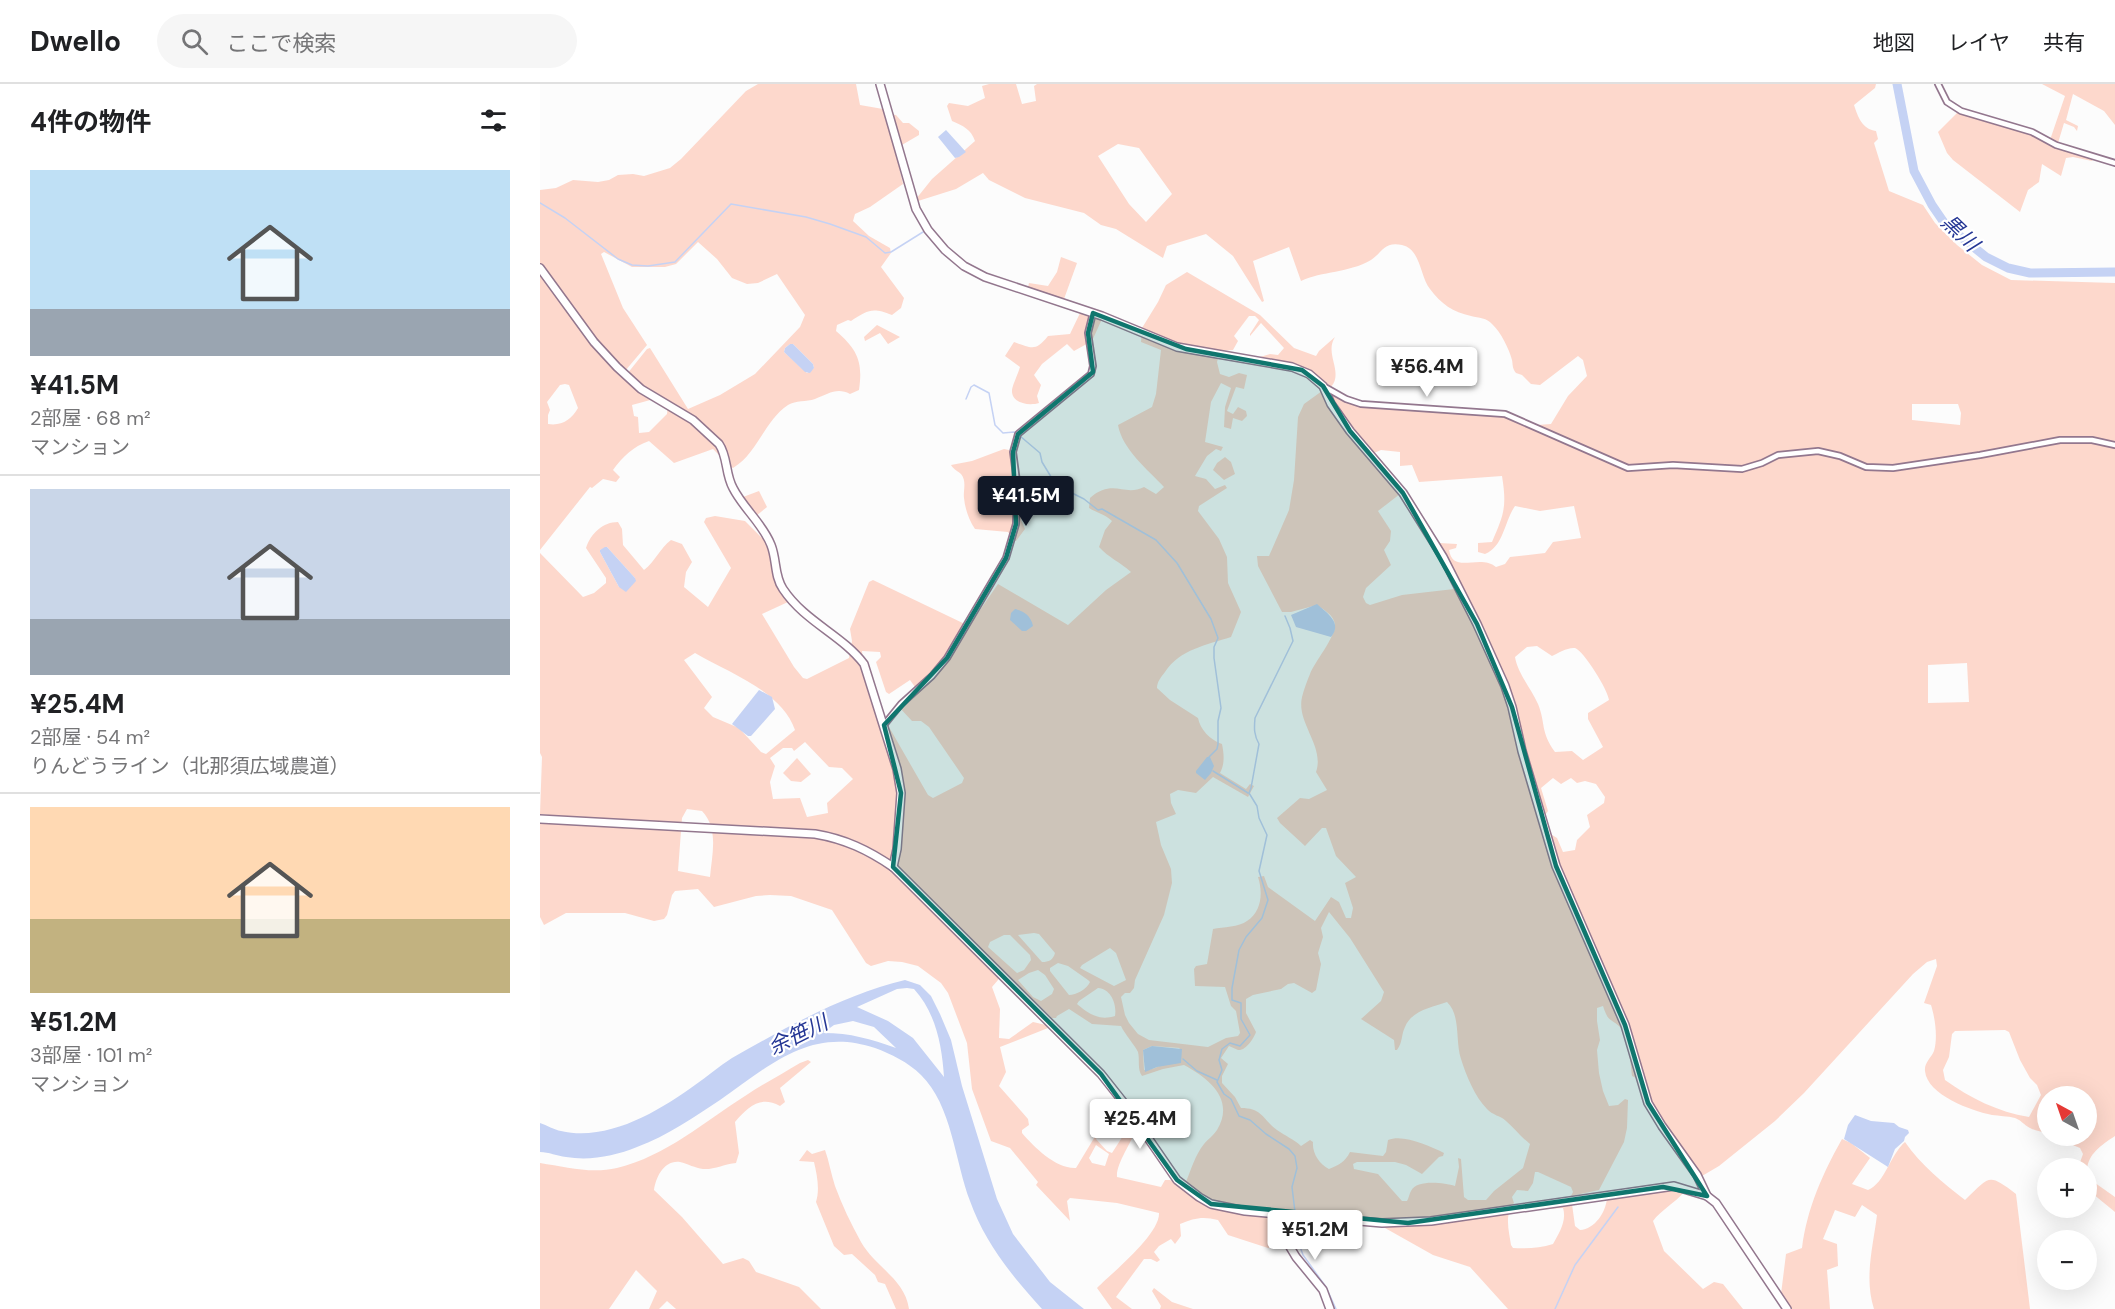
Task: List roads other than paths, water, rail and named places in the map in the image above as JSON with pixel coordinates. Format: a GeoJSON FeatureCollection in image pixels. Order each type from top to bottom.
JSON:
{"type":"FeatureCollection","features":[{"type":"Feature","properties":{"kind":"street"},"geometry":{"type":"LineString","coordinates":[[880,84],[914,203],[923,225],[937,242],[964,266],[977,274],[1093,313],[1186,349],[1302,370],[1323,386],[1346,399],[1361,404],[1505,414],[1628,468],[1673,465],[1742,469],[1778,455],[1818,451],[1840,456],[1866,467],[1893,468],[2061,440],[2092,440],[2115,445]]}},
{"type":"Feature","properties":{"kind":"street"},"geometry":{"type":"LineString","coordinates":[[1938,84],[1947,102],[1961,111],[2032,132],[2056,145],[2115,163]]}},
{"type":"Feature","properties":{"kind":"street"},"geometry":{"type":"LineString","coordinates":[[540,268],[594,342],[617,367],[641,389],[693,420],[720,444],[732,487],[771,544],[777,575],[783,589],[808,617],[853,651],[864,664],[897,769],[901,793],[897,849],[893,867]]}},
{"type":"Feature","properties":{"kind":"street"},"geometry":{"type":"LineString","coordinates":[[884,725],[901,704],[932,676],[947,658],[1006,558],[1013,539],[1018,500],[1013,460],[1014,442],[1022,429],[1091,374],[1088,333],[1093,313]]}},
{"type":"Feature","properties":{"kind":"street"},"geometry":{"type":"LineString","coordinates":[[1323,386],[1331,404],[1350,431],[1402,493],[1443,557],[1477,624],[1512,707],[1537,805],[1556,866],[1618,1006],[1648,1103],[1697,1175],[1707,1196],[1727,1216],[1787,1309]]}},
{"type":"Feature","properties":{"kind":"street"},"geometry":{"type":"LineString","coordinates":[[540,819],[815,834],[856,845],[893,867],[1101,1074],[1124,1103],[1176,1180],[1211,1204],[1232,1209],[1286,1215],[1408,1223],[1663,1186],[1681,1187],[1707,1196]]}},
{"type":"Feature","properties":{"kind":"street"},"geometry":{"type":"LineString","coordinates":[[1286,1215],[1290,1247],[1323,1290],[1330,1309]]}},
{"type":"Feature","properties":{"kind":"water"},"geometry":{"type":"Polygon","coordinates":[[[946,130],[966,152],[959,157],[955,158],[938,137],[946,130]]]}},
{"type":"Feature","properties":{"kind":"water"},"geometry":{"type":"Polygon","coordinates":[[[790,344],[793,344],[813,364],[814,368],[810,373],[805,372],[784,352],[790,344]]]}},
{"type":"Feature","properties":{"kind":"water"},"geometry":{"type":"Polygon","coordinates":[[[605,547],[635,578],[636,581],[626,592],[619,587],[600,552],[605,547]]]}},
{"type":"Feature","properties":{"kind":"water"},"geometry":{"type":"Polygon","coordinates":[[[1317,604],[1334,623],[1334,632],[1331,637],[1296,627],[1291,615],[1317,604]]]}},
{"type":"Feature","properties":{"kind":"water"},"geometry":{"type":"Polygon","coordinates":[[[1015,609],[1027,614],[1033,626],[1022,631],[1010,620],[1011,613],[1015,609]]]}},
{"type":"Feature","properties":{"kind":"water"},"geometry":{"type":"Polygon","coordinates":[[[759,690],[772,697],[775,709],[751,736],[748,736],[732,724],[759,690]]]}},
{"type":"Feature","properties":{"kind":"water"},"geometry":{"type":"Polygon","coordinates":[[[1207,757],[1210,757],[1214,766],[1205,780],[1196,771],[1207,757]]]}},
{"type":"Feature","properties":{"kind":"water","name":"余笹川"},"geometry":{"type":"Polygon","coordinates":[[[905,980],[920,985],[931,996],[951,1040],[962,1086],[997,1199],[1013,1234],[1050,1282],[1084,1309],[1042,1309],[1020,1284],[991,1245],[976,1216],[965,1186],[952,1135],[940,1102],[931,1087],[911,1066],[875,1048],[852,1043],[830,1042],[792,1053],[756,1074],[680,1126],[648,1143],[620,1153],[584,1158],[540,1152],[540,1123],[558,1130],[579,1133],[597,1132],[632,1122],[665,1105],[722,1064],[773,1035],[838,1003],[905,980]],[[897,989],[857,1007],[888,1021],[913,1038],[944,1077],[942,1054],[933,1019],[922,998],[914,989],[897,989]],[[853,1021],[834,1025],[823,1033],[860,1037],[896,1048],[874,1027],[853,1021]]]}},
{"type":"Feature","properties":{"kind":"water"},"geometry":{"type":"Polygon","coordinates":[[[1152,1046],[1182,1049],[1181,1063],[1157,1067],[1145,1072],[1143,1050],[1152,1046]]]}},
{"type":"Feature","properties":{"kind":"water"},"geometry":{"type":"Polygon","coordinates":[[[1855,1115],[1871,1121],[1894,1123],[1908,1130],[1909,1133],[1904,1141],[1895,1149],[1888,1167],[1844,1139],[1848,1125],[1855,1115]]]}},
{"type":"Feature","properties":{"kind":"waterway","name":"黒川"},"geometry":{"type":"LineString","coordinates":[[1897,84],[1914,171],[1945,224],[1986,257],[2008,268],[2030,273],[2115,272]]}},
{"type":"Feature","properties":{"kind":"waterway"},"geometry":{"type":"LineString","coordinates":[[540,203],[565,218],[618,259],[632,265],[648,266],[675,262],[731,204],[806,217],[830,224],[866,237],[885,253],[891,252],[923,232]]}},
{"type":"Feature","properties":{"kind":"waterway"},"geometry":{"type":"LineString","coordinates":[[966,399],[974,385],[989,393],[995,425],[1003,433],[1016,433]]}},
{"type":"Feature","properties":{"kind":"waterway"},"geometry":{"type":"LineString","coordinates":[[1020,436],[1040,453],[1042,462],[1056,485],[1156,540],[1177,563],[1211,619],[1218,638],[1214,647],[1214,658],[1221,708],[1217,749],[1209,757]]}},
{"type":"Feature","properties":{"kind":"waterway"},"geometry":{"type":"LineString","coordinates":[[1285,616],[1293,641],[1255,718],[1255,732],[1259,744],[1249,793],[1257,806],[1259,818],[1267,835],[1259,871],[1268,900],[1262,918],[1246,937],[1239,950],[1232,988],[1232,1000],[1241,1003],[1241,1019],[1250,1035],[1240,1046],[1230,1043],[1222,1049],[1219,1060],[1222,1070],[1217,1082],[1224,1094],[1231,1099],[1239,1116],[1250,1120],[1295,1156],[1297,1168],[1292,1187],[1295,1212]]}},
{"type":"Feature","properties":{"kind":"waterway"},"geometry":{"type":"LineString","coordinates":[[1213,771],[1248,793]]}},
{"type":"Feature","properties":{"kind":"waterway"},"geometry":{"type":"LineString","coordinates":[[1183,1059],[1197,1071],[1217,1080]]}},
{"type":"Feature","properties":{"kind":"waterway"},"geometry":{"type":"LineString","coordinates":[[1555,1309],[1575,1265],[1618,1207]]}},
{"type":"Feature","properties":{"kind":"waterway"},"geometry":{"type":"LineString","coordinates":[[1295,1217],[1298,1241],[1303,1255],[1326,1287],[1336,1309]]}}]}
